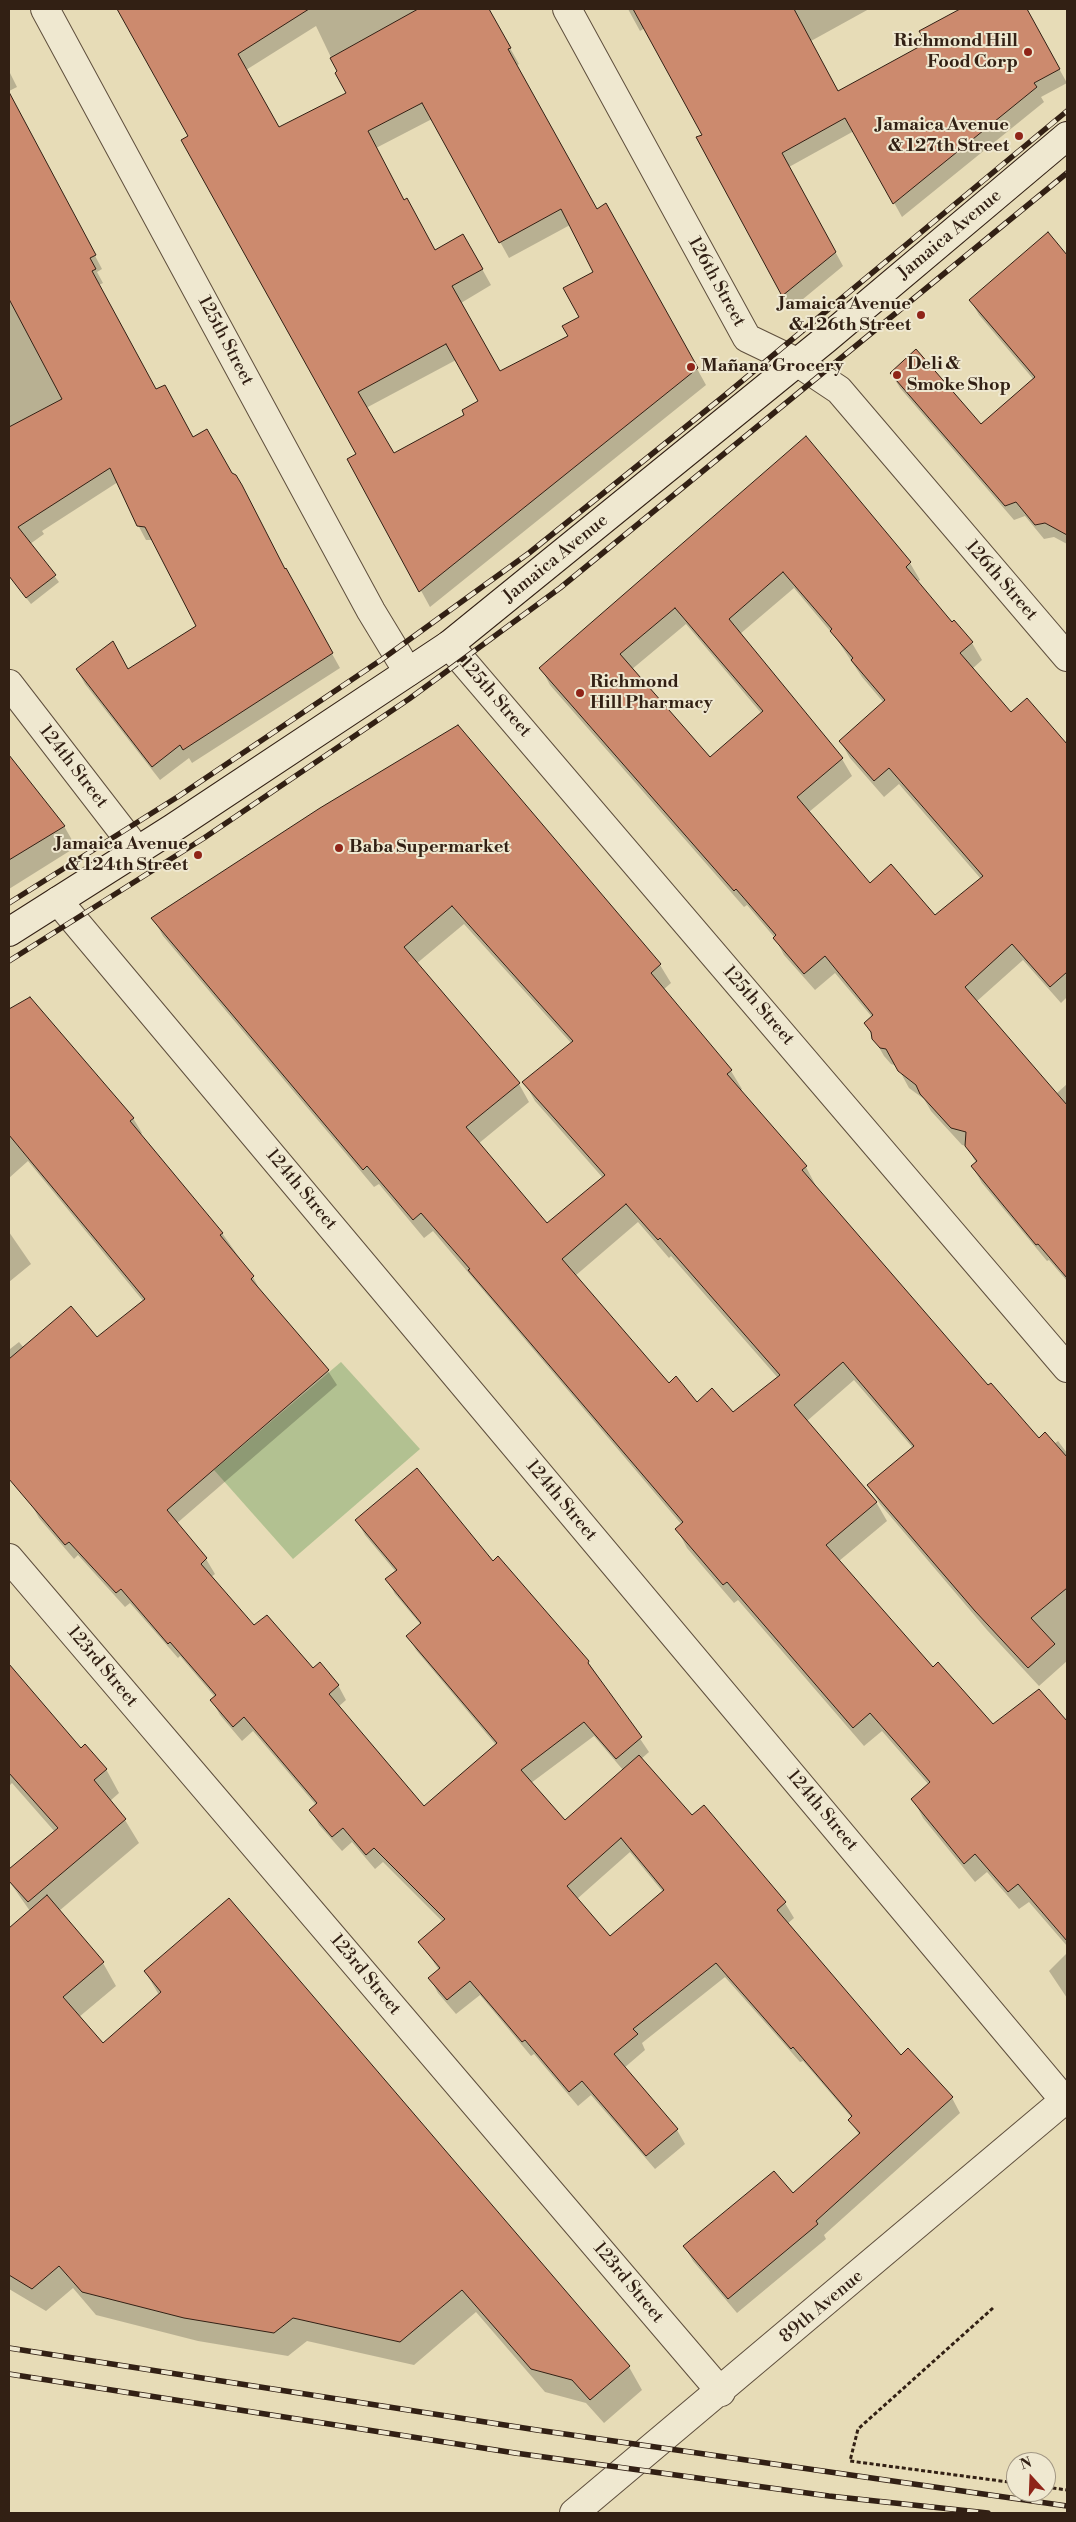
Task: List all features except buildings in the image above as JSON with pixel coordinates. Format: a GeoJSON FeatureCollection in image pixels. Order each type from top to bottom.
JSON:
{"type":"FeatureCollection","features":[{"type":"Feature","properties":{"kind":"street","name":"125th Street"},"geometry":{"type":"LineString","coordinates":[[45,9],[371,611],[408,672]]}},
{"type":"Feature","properties":{"kind":"street","name":"126th Street"},"geometry":{"type":"LineString","coordinates":[[567,9],[747,338],[797,362],[839,390],[1067,657]]}},
{"type":"Feature","properties":{"kind":"street","name":"Jamaica Avenue"},"geometry":{"type":"LineString","coordinates":[[9,932],[449,645],[797,362],[1067,136]]}},
{"type":"Feature","properties":{"kind":"street","name":"125th Street"},"geometry":{"type":"LineString","coordinates":[[449,645],[1067,1368]]}},
{"type":"Feature","properties":{"kind":"street","name":"124th Street"},"geometry":{"type":"LineString","coordinates":[[9,684],[137,850]]}},
{"type":"Feature","properties":{"kind":"street","name":"124th Street"},"geometry":{"type":"LineString","coordinates":[[58,901],[1066,2099]]}},
{"type":"Feature","properties":{"kind":"street","name":"123rd Street"},"geometry":{"type":"LineString","coordinates":[[9,1558],[721,2392]]}},
{"type":"Feature","properties":{"kind":"street","name":"89th Avenue"},"geometry":{"type":"LineString","coordinates":[[574,2513],[721,2392],[1066,2099]]}},
{"type":"Feature","properties":{"kind":"path"},"geometry":{"type":"LineString","coordinates":[[993,2308],[858,2429],[850,2461],[1006,2482]]}},
{"type":"Feature","properties":{"kind":"green space"},"geometry":{"type":"Polygon","coordinates":[[[341,1362],[420,1449],[293,1559],[214,1470],[341,1362]]]}},
{"type":"Feature","properties":{"kind":"railway"},"geometry":{"type":"LineString","coordinates":[[9,903],[179,796],[381,660],[529,553],[724,396],[1067,111]]}},
{"type":"Feature","properties":{"kind":"railway"},"geometry":{"type":"LineString","coordinates":[[9,961],[204,838],[409,699],[560,588],[1067,173]]}},
{"type":"Feature","properties":{"kind":"railway"},"geometry":{"type":"LineString","coordinates":[[9,2348],[537,2430],[1067,2506]]}},
{"type":"Feature","properties":{"kind":"railway"},"geometry":{"type":"LineString","coordinates":[[9,2374],[515,2453],[829,2496],[988,2513]]}},
{"type":"Feature","properties":{"kind":"place","name":"Richmond Hill Food Corp"},"geometry":{"type":"Point","coordinates":[1028,52]}},
{"type":"Feature","properties":{"kind":"place","name":"Jamaica Avenue & 127th Street"},"geometry":{"type":"Point","coordinates":[1019,136]}},
{"type":"Feature","properties":{"kind":"place","name":"Jamaica Avenue & 126th Street"},"geometry":{"type":"Point","coordinates":[921,315]}},
{"type":"Feature","properties":{"kind":"place","name":"Mañana Grocery"},"geometry":{"type":"Point","coordinates":[691,367]}},
{"type":"Feature","properties":{"kind":"place","name":"Deli & Smoke Shop"},"geometry":{"type":"Point","coordinates":[897,375]}},
{"type":"Feature","properties":{"kind":"place","name":"Richmond Hill Pharmacy"},"geometry":{"type":"Point","coordinates":[580,693]}},
{"type":"Feature","properties":{"kind":"place","name":"Baba Supermarket"},"geometry":{"type":"Point","coordinates":[339,848]}},
{"type":"Feature","properties":{"kind":"place","name":"Jamaica Avenue & 124th Street"},"geometry":{"type":"Point","coordinates":[198,855]}}]}
